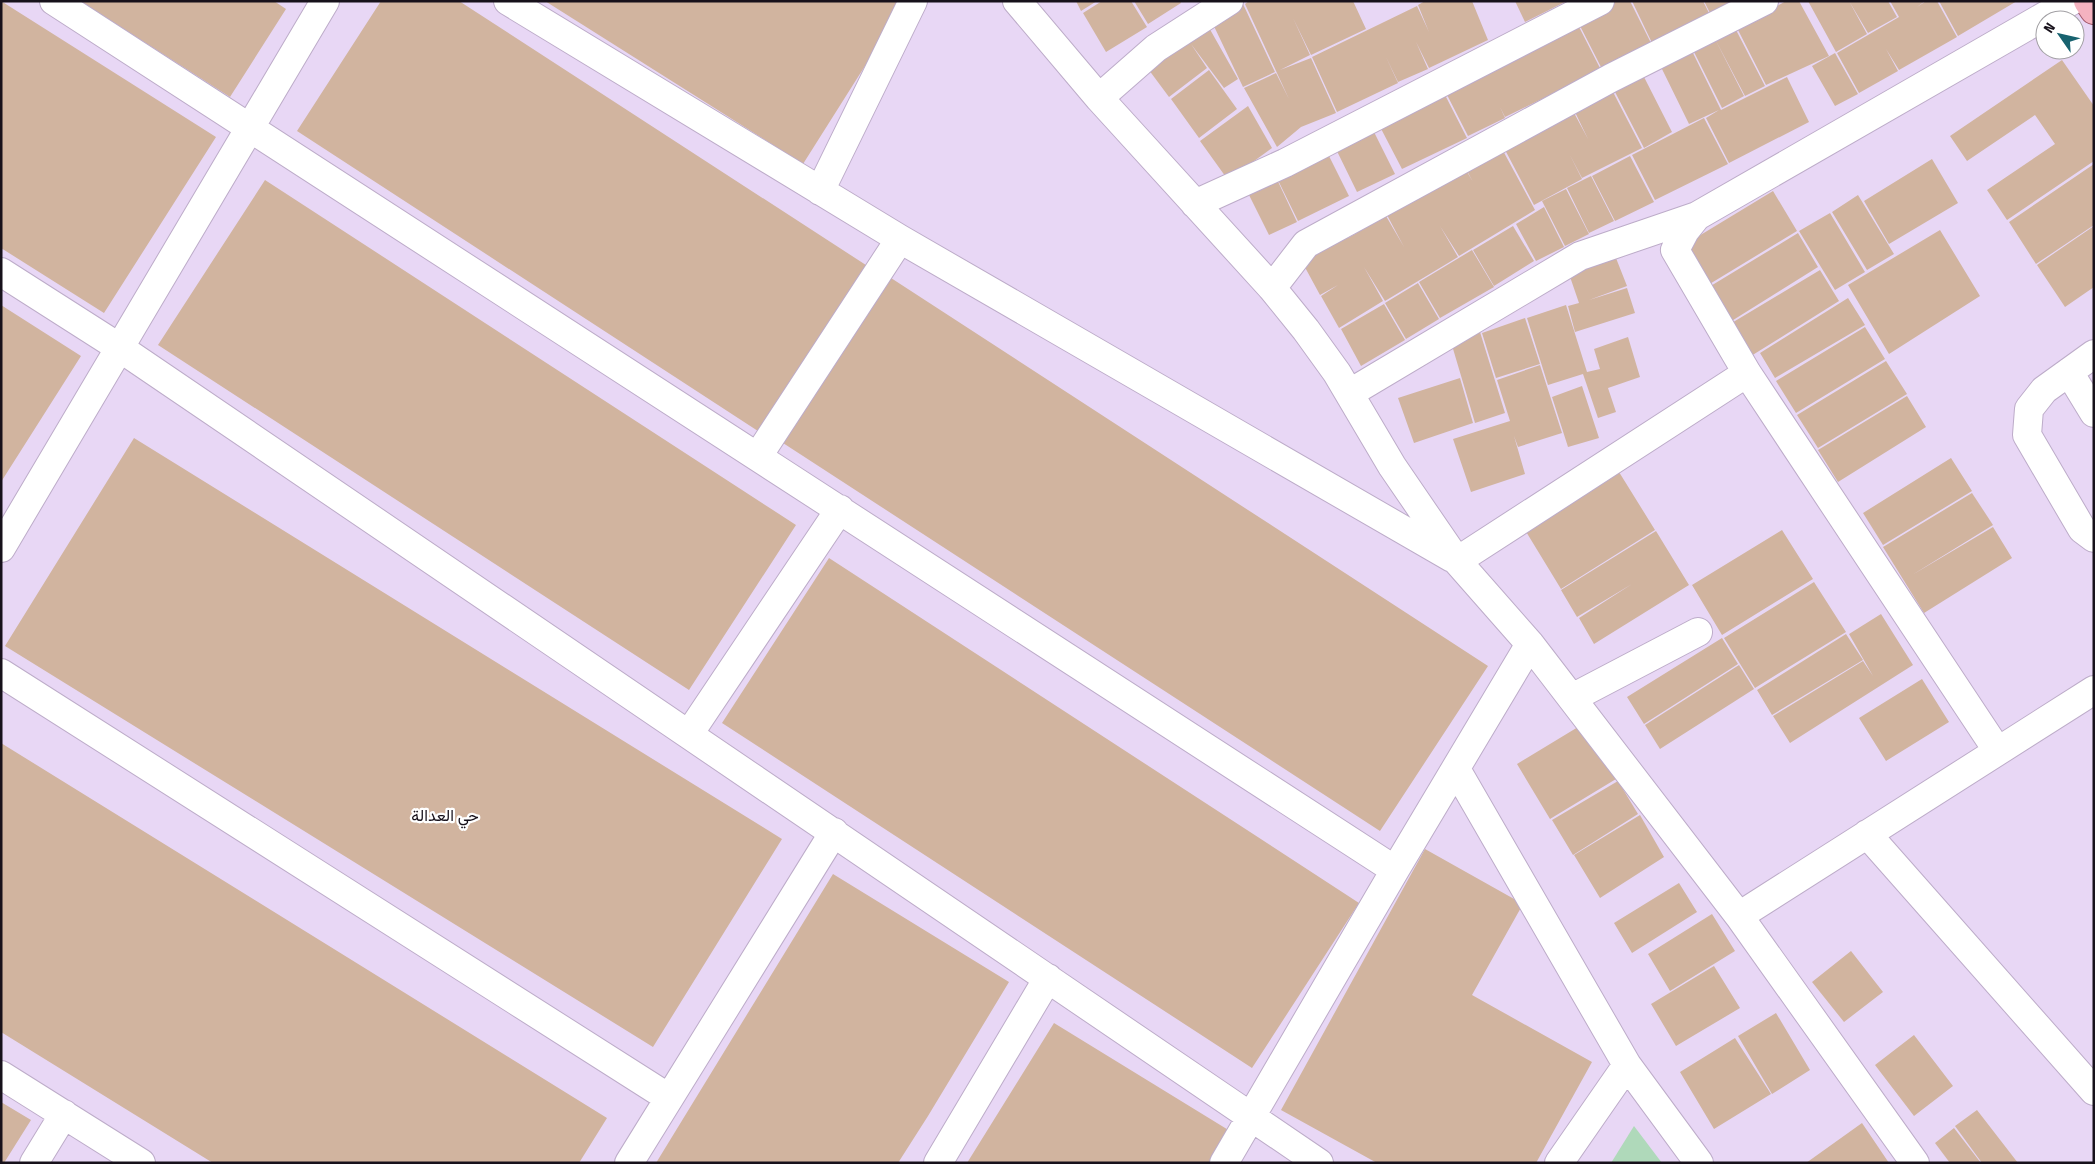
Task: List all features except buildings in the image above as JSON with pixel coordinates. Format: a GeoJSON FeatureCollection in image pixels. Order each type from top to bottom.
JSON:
{"type":"FeatureCollection","features":[{"type":"Feature","properties":{"kind":"main road"},"geometry":{"type":"LineString","coordinates":[[2088,1],[2094,10]]}},
{"type":"Feature","properties":{"kind":"street"},"geometry":{"type":"LineString","coordinates":[[54,1],[1395,870]]}},
{"type":"Feature","properties":{"kind":"street"},"geometry":{"type":"LineString","coordinates":[[1,548],[324,1]]}},
{"type":"Feature","properties":{"kind":"street"},"geometry":{"type":"LineString","coordinates":[[508,1],[900,240],[1457,561]]}},
{"type":"Feature","properties":{"kind":"street"},"geometry":{"type":"LineString","coordinates":[[820,191],[913,1]]}},
{"type":"Feature","properties":{"kind":"street"},"geometry":{"type":"LineString","coordinates":[[1017,1],[1099,98],[1272,288],[1306,330],[1350,393],[1392,466],[1457,561],[1530,644],[1739,916],[1915,1163]]}},
{"type":"Feature","properties":{"kind":"street"},"geometry":{"type":"LineString","coordinates":[[1099,98],[1156,48],[1229,1]]}},
{"type":"Feature","properties":{"kind":"street"},"geometry":{"type":"LineString","coordinates":[[1195,204],[1285,163],[1600,1]]}},
{"type":"Feature","properties":{"kind":"street"},"geometry":{"type":"LineString","coordinates":[[1272,288],[1306,244],[1611,78],[1764,1]]}},
{"type":"Feature","properties":{"kind":"street"},"geometry":{"type":"LineString","coordinates":[[1350,393],[1580,256],[1697,216],[2071,1]]}},
{"type":"Feature","properties":{"kind":"street"},"geometry":{"type":"LineString","coordinates":[[1697,216],[1685,231],[1675,250],[1747,373],[1997,750]]}},
{"type":"Feature","properties":{"kind":"street"},"geometry":{"type":"LineString","coordinates":[[758,456],[900,240]]}},
{"type":"Feature","properties":{"kind":"street"},"geometry":{"type":"LineString","coordinates":[[1,272],[120,348],[1319,1163]]}},
{"type":"Feature","properties":{"kind":"street"},"geometry":{"type":"LineString","coordinates":[[2094,354],[2044,390],[2028,409],[2027,435],[2082,529],[2094,538]]}},
{"type":"Feature","properties":{"kind":"street"},"geometry":{"type":"LineString","coordinates":[[2069,372],[2094,413]]}},
{"type":"Feature","properties":{"kind":"street"},"geometry":{"type":"LineString","coordinates":[[1457,561],[1747,373]]}},
{"type":"Feature","properties":{"kind":"street"},"geometry":{"type":"LineString","coordinates":[[689,734],[840,509]]}},
{"type":"Feature","properties":{"kind":"street"},"geometry":{"type":"LineString","coordinates":[[1572,698],[1698,632]]}},
{"type":"Feature","properties":{"kind":"street"},"geometry":{"type":"LineString","coordinates":[[1224,1163],[1395,870],[1530,644]]}},
{"type":"Feature","properties":{"kind":"street"},"geometry":{"type":"LineString","coordinates":[[1,673],[669,1098]]}},
{"type":"Feature","properties":{"kind":"street"},"geometry":{"type":"LineString","coordinates":[[1739,916],[2094,690]]}},
{"type":"Feature","properties":{"kind":"street"},"geometry":{"type":"LineString","coordinates":[[1456,768],[1628,1064],[1699,1163]]}},
{"type":"Feature","properties":{"kind":"street"},"geometry":{"type":"LineString","coordinates":[[629,1163],[834,832]]}},
{"type":"Feature","properties":{"kind":"street"},"geometry":{"type":"LineString","coordinates":[[1868,834],[2094,1091]]}},
{"type":"Feature","properties":{"kind":"street"},"geometry":{"type":"LineString","coordinates":[[938,1163],[1048,978]]}},
{"type":"Feature","properties":{"kind":"street"},"geometry":{"type":"LineString","coordinates":[[1559,1163],[1628,1064]]}},
{"type":"Feature","properties":{"kind":"street"},"geometry":{"type":"LineString","coordinates":[[1,1075],[142,1163]]}},
{"type":"Feature","properties":{"kind":"street"},"geometry":{"type":"LineString","coordinates":[[34,1163],[64,1114]]}},
{"type":"Feature","properties":{"kind":"green space"},"geometry":{"type":"Polygon","coordinates":[[[1634,1126],[1662,1163],[1611,1163],[1634,1126]]]}},
{"type":"Feature","properties":{"kind":"district","name":"حي العدالة"},"geometry":{"type":"Point","coordinates":[445,815]}}]}
